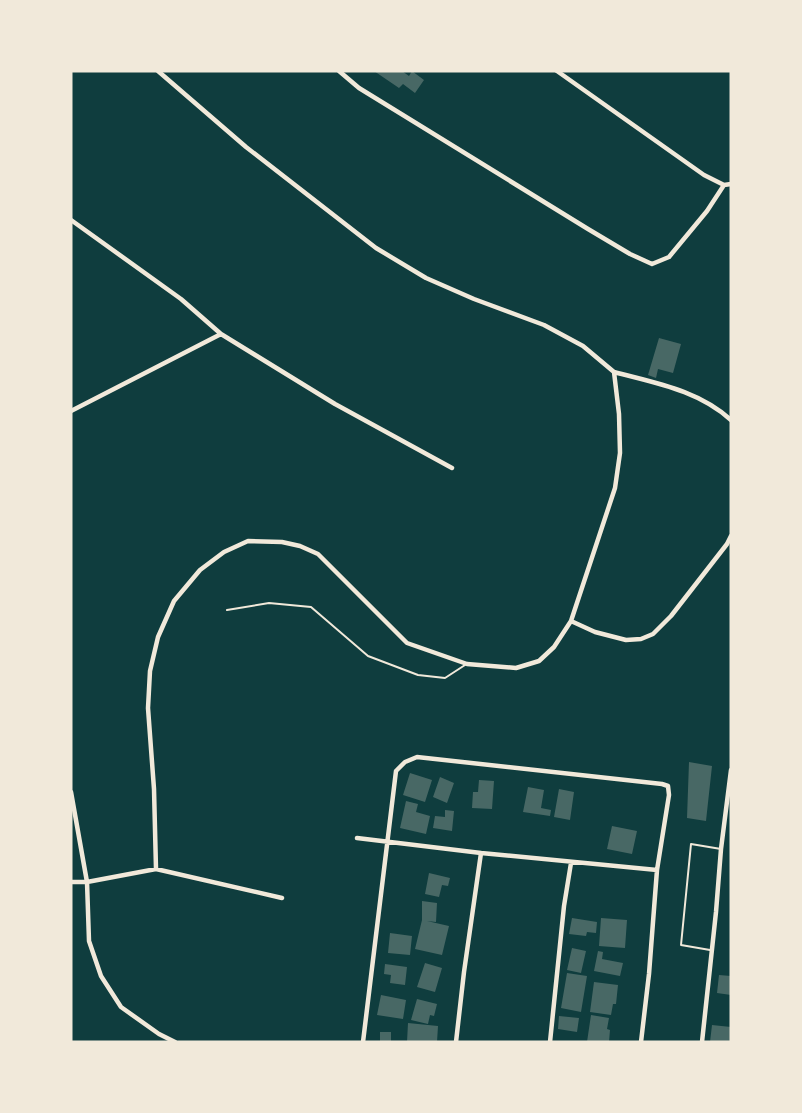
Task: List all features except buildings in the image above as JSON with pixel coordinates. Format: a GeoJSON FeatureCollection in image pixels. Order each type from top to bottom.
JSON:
{"type":"FeatureCollection","features":[{"type":"Feature","properties":{"kind":"street"},"geometry":{"type":"LineString","coordinates":[[158,71],[246,147],[376,248],[426,278],[474,299],[544,325],[582,346],[614,372],[691,394],[717,408],[731,420]]}},
{"type":"Feature","properties":{"kind":"street"},"geometry":{"type":"LineString","coordinates":[[339,71],[359,88],[588,229],[630,254],[652,264],[669,257],[707,211],[724,185]]}},
{"type":"Feature","properties":{"kind":"street"},"geometry":{"type":"LineString","coordinates":[[556,71],[704,175],[724,185],[731,184]]}},
{"type":"Feature","properties":{"kind":"street"},"geometry":{"type":"LineString","coordinates":[[71,220],[181,299],[221,334],[335,404],[452,468]]}},
{"type":"Feature","properties":{"kind":"street"},"geometry":{"type":"LineString","coordinates":[[71,411],[221,334]]}},
{"type":"Feature","properties":{"kind":"street"},"geometry":{"type":"LineString","coordinates":[[156,869],[154,789],[148,708],[150,671],[158,637],[174,601],[200,570],[224,552],[248,540],[282,542],[300,546],[318,554],[407,644],[467,664],[516,668],[539,661],[554,647],[571,622],[615,488],[620,453],[619,414],[614,372]]}},
{"type":"Feature","properties":{"kind":"street"},"geometry":{"type":"LineString","coordinates":[[571,622],[595,632],[626,640],[640,639],[653,634],[671,616],[727,544],[731,536]]}},
{"type":"Feature","properties":{"kind":"street"},"geometry":{"type":"LineString","coordinates":[[364,1042],[396,771],[405,762],[417,757],[668,786],[669,795],[658,870],[641,1042]]}},
{"type":"Feature","properties":{"kind":"street"},"geometry":{"type":"LineString","coordinates":[[702,1042],[721,849],[731,770]]}},
{"type":"Feature","properties":{"kind":"street"},"geometry":{"type":"LineString","coordinates":[[71,792],[87,882],[89,941],[101,976],[122,1007],[159,1034],[175,1042]]}},
{"type":"Feature","properties":{"kind":"street"},"geometry":{"type":"LineString","coordinates":[[357,838],[481,853],[658,870]]}},
{"type":"Feature","properties":{"kind":"street"},"geometry":{"type":"LineString","coordinates":[[456,1042],[481,853]]}},
{"type":"Feature","properties":{"kind":"street"},"geometry":{"type":"LineString","coordinates":[[550,1042],[564,906],[572,862]]}},
{"type":"Feature","properties":{"kind":"street"},"geometry":{"type":"LineString","coordinates":[[71,882],[87,882],[156,869],[282,898]]}},
{"type":"Feature","properties":{"kind":"lane"},"geometry":{"type":"LineString","coordinates":[[227,610],[269,603],[311,607],[368,656],[418,675],[445,678],[467,664]]}},
{"type":"Feature","properties":{"kind":"lane"},"geometry":{"type":"LineString","coordinates":[[712,950],[681,945],[691,844],[721,849]]}}]}
